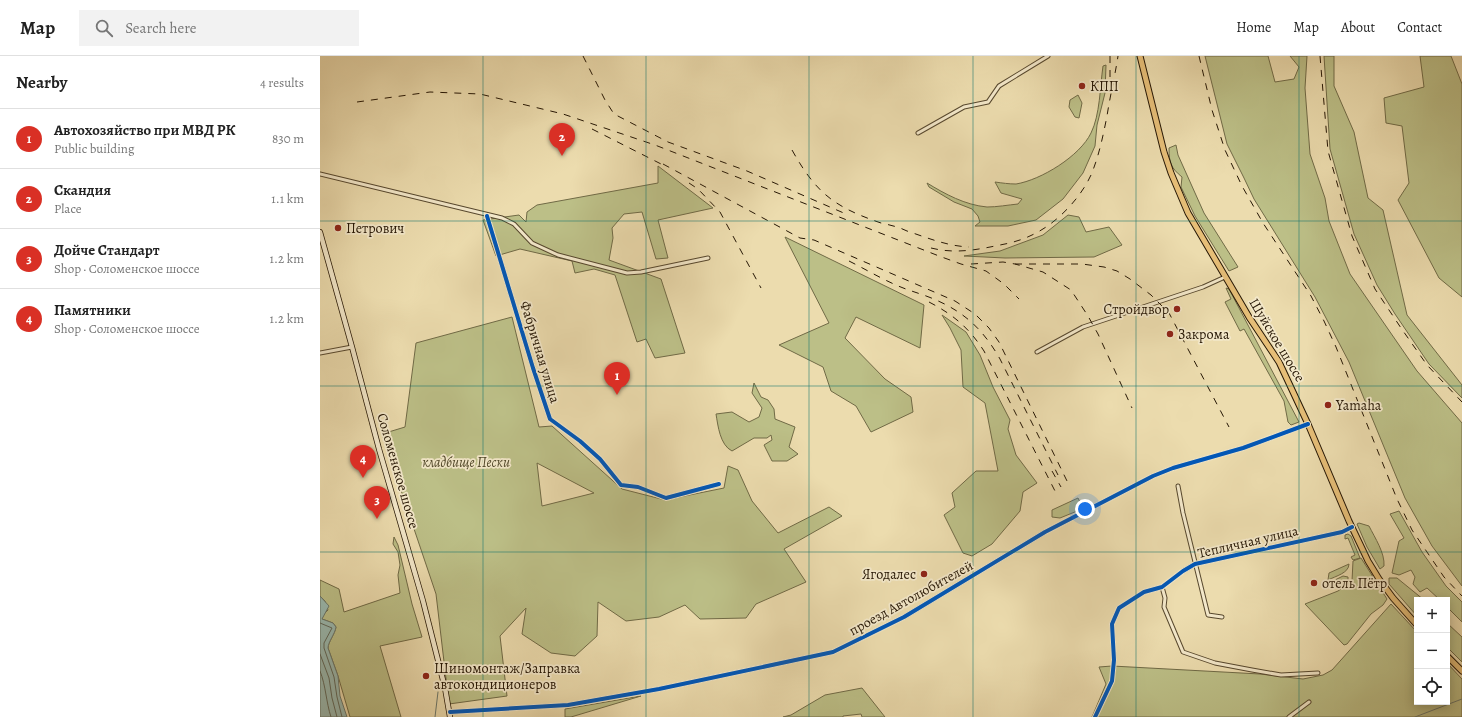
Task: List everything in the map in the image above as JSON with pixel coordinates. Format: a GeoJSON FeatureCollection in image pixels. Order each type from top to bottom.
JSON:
{"type":"FeatureCollection","features":[{"type":"Feature","properties":{"kind":"main road","name":"Шуйское шоссе"},"geometry":{"type":"LineString","coordinates":[[1140,56],[1157,130],[1171,173],[1188,213],[1249,317],[1279,362],[1368,561],[1392,598],[1414,622]]}},
{"type":"Feature","properties":{"kind":"main road","name":"Соломенское шоссе"},"geometry":{"type":"LineString","coordinates":[[320,232],[379,449],[423,601],[445,688],[450,715]]}},
{"type":"Feature","properties":{"kind":"main road"},"geometry":{"type":"LineString","coordinates":[[1450,659],[1462,672]]}},
{"type":"Feature","properties":{"kind":"street"},"geometry":{"type":"LineString","coordinates":[[918,133],[964,107],[988,102],[999,86],[1048,56]]}},
{"type":"Feature","properties":{"kind":"street"},"geometry":{"type":"LineString","coordinates":[[320,174],[465,209],[487,216],[502,218],[514,224],[532,243],[558,255],[627,273],[641,272],[708,258]]}},
{"type":"Feature","properties":{"kind":"street","name":"Фабричная улица"},"geometry":{"type":"LineString","coordinates":[[487,216],[550,419],[580,442],[600,460],[621,485],[638,486],[666,498],[719,484]]}},
{"type":"Feature","properties":{"kind":"street"},"geometry":{"type":"LineString","coordinates":[[1037,352],[1083,327],[1203,287],[1225,276]]}},
{"type":"Feature","properties":{"kind":"street"},"geometry":{"type":"LineString","coordinates":[[320,353],[352,346]]}},
{"type":"Feature","properties":{"kind":"street","name":"проезд Автолюбителей"},"geometry":{"type":"LineString","coordinates":[[450,715],[568,705],[659,689],[832,652],[904,617],[1045,532],[1153,476],[1173,468],[1243,448],[1308,424]]}},
{"type":"Feature","properties":{"kind":"street"},"geometry":{"type":"LineString","coordinates":[[1178,486],[1183,513],[1208,615],[1222,617]]}},
{"type":"Feature","properties":{"kind":"street","name":"Тепличная улица"},"geometry":{"type":"LineString","coordinates":[[1095,717],[1112,680],[1114,660],[1112,624],[1118,608],[1144,592],[1162,587],[1195,564],[1342,532],[1352,527]]}},
{"type":"Feature","properties":{"kind":"street"},"geometry":{"type":"LineString","coordinates":[[1162,587],[1165,598],[1164,607],[1183,652],[1215,664],[1281,675],[1318,673]]}},
{"type":"Feature","properties":{"kind":"street"},"geometry":{"type":"LineString","coordinates":[[1289,717],[1309,702]]}},
{"type":"Feature","properties":{"kind":"green space"},"geometry":{"type":"Polygon","coordinates":[[[1205,56],[1268,56],[1275,82],[1294,79],[1299,67],[1290,56],[1307,56],[1305,88],[1310,154],[1325,198],[1329,221],[1350,274],[1417,371],[1462,423],[1462,586],[1432,546],[1405,498],[1349,362],[1315,297],[1254,199],[1227,144],[1205,56]]]}},
{"type":"Feature","properties":{"kind":"green space"},"geometry":{"type":"Polygon","coordinates":[[[1324,56],[1334,56],[1334,86],[1354,132],[1368,198],[1383,210],[1407,315],[1462,385],[1462,398],[1429,364],[1395,314],[1377,285],[1354,234],[1330,149],[1324,56]]]}},
{"type":"Feature","properties":{"kind":"green space"},"geometry":{"type":"Polygon","coordinates":[[[1420,56],[1451,56],[1462,84],[1462,297],[1439,278],[1398,200],[1409,183],[1402,126],[1386,123],[1384,98],[1424,87],[1420,56]]]}},
{"type":"Feature","properties":{"kind":"green space"},"geometry":{"type":"Polygon","coordinates":[[[1106,65],[1105,93],[1097,125],[1095,146],[1083,173],[1063,199],[1036,220],[1008,226],[975,226],[980,222],[978,216],[972,209],[954,202],[929,187],[927,183],[956,198],[979,206],[991,207],[1018,204],[1022,199],[1001,193],[995,182],[1016,184],[1037,178],[1059,166],[1086,142],[1094,126],[1098,109],[1103,66],[1106,65]]]}},
{"type":"Feature","properties":{"kind":"green space"},"geometry":{"type":"Polygon","coordinates":[[[1078,95],[1082,103],[1079,118],[1075,117],[1069,107],[1070,100],[1078,95]]]}},
{"type":"Feature","properties":{"kind":"green space"},"geometry":{"type":"Polygon","coordinates":[[[1176,145],[1178,155],[1204,213],[1238,267],[1229,271],[1195,216],[1181,187],[1182,177],[1175,171],[1169,158],[1169,148],[1176,145]]]}},
{"type":"Feature","properties":{"kind":"green space"},"geometry":{"type":"Polygon","coordinates":[[[658,166],[713,208],[658,220],[668,258],[656,259],[642,212],[624,214],[612,228],[613,238],[609,260],[661,279],[685,353],[655,358],[646,339],[637,342],[615,275],[594,269],[575,273],[572,261],[520,249],[496,256],[483,220],[519,215],[526,222],[527,212],[537,205],[658,183],[658,166]]]}},
{"type":"Feature","properties":{"kind":"green space"},"geometry":{"type":"Polygon","coordinates":[[[1068,215],[1079,217],[1086,232],[1109,227],[1122,245],[1094,257],[1005,258],[964,256],[1000,251],[1043,235],[1068,215]]]}},
{"type":"Feature","properties":{"kind":"green space"},"geometry":{"type":"Polygon","coordinates":[[[785,237],[924,305],[920,348],[856,317],[845,338],[885,379],[911,397],[913,412],[871,432],[856,406],[831,391],[823,367],[779,345],[829,323],[785,237]]]}},
{"type":"Feature","properties":{"kind":"green space"},"geometry":{"type":"Polygon","coordinates":[[[1226,288],[1229,289],[1299,422],[1291,425],[1288,422],[1284,401],[1244,329],[1240,331],[1225,302],[1231,299],[1226,288]]]}},
{"type":"Feature","properties":{"kind":"green space"},"geometry":{"type":"Polygon","coordinates":[[[942,315],[966,332],[980,355],[993,387],[1010,420],[1008,429],[1016,455],[1037,483],[1023,492],[1020,511],[992,544],[972,556],[963,553],[944,515],[955,507],[952,493],[976,471],[998,471],[985,403],[963,387],[961,350],[942,315]]]}},
{"type":"Feature","properties":{"kind":"green space","name":"кладбище Пески"},"geometry":{"type":"Polygon","coordinates":[[[512,317],[539,427],[552,426],[622,489],[665,500],[724,488],[728,466],[738,470],[752,501],[778,533],[829,507],[842,516],[784,549],[806,582],[756,604],[746,618],[700,619],[685,605],[659,617],[626,621],[598,602],[597,636],[575,656],[551,653],[522,634],[526,608],[500,636],[507,696],[449,704],[436,594],[382,434],[405,427],[416,343],[512,317]],[[537,463],[542,506],[594,493],[537,463]]]}},
{"type":"Feature","properties":{"kind":"green space"},"geometry":{"type":"Polygon","coordinates":[[[754,383],[761,397],[768,400],[774,409],[775,419],[795,427],[789,447],[798,454],[787,461],[772,461],[764,445],[772,440],[771,435],[767,438],[754,438],[732,451],[722,440],[716,414],[732,412],[749,422],[759,417],[762,408],[752,393],[754,383]]]}},
{"type":"Feature","properties":{"kind":"green space"},"geometry":{"type":"Polygon","coordinates":[[[1078,498],[1082,506],[1090,502],[1092,505],[1060,518],[1052,517],[1052,510],[1078,498]]]}},
{"type":"Feature","properties":{"kind":"green space"},"geometry":{"type":"Polygon","coordinates":[[[1399,511],[1422,552],[1446,586],[1462,602],[1462,622],[1450,610],[1450,597],[1437,597],[1427,588],[1420,592],[1413,584],[1415,577],[1411,570],[1399,575],[1392,573],[1399,541],[1404,538],[1390,514],[1399,511]]]}},
{"type":"Feature","properties":{"kind":"green space"},"geometry":{"type":"Polygon","coordinates":[[[1359,523],[1369,526],[1379,546],[1384,561],[1384,566],[1380,569],[1367,547],[1357,524],[1359,523]]]}},
{"type":"Feature","properties":{"kind":"green space"},"geometry":{"type":"Polygon","coordinates":[[[1348,534],[1351,536],[1360,558],[1353,560],[1351,557],[1355,555],[1348,538],[1345,539],[1345,535],[1348,534]]]}},
{"type":"Feature","properties":{"kind":"green space"},"geometry":{"type":"Polygon","coordinates":[[[394,537],[398,545],[412,604],[422,637],[380,646],[401,717],[350,717],[328,648],[336,627],[333,623],[322,619],[322,616],[328,610],[325,601],[320,596],[320,580],[339,589],[344,612],[400,593],[398,575],[400,565],[398,552],[393,544],[394,537]]]}},
{"type":"Feature","properties":{"kind":"green space"},"geometry":{"type":"Polygon","coordinates":[[[1361,558],[1387,599],[1383,605],[1371,614],[1347,644],[1344,645],[1305,604],[1338,591],[1352,581],[1353,561],[1361,558]]]}},
{"type":"Feature","properties":{"kind":"green space"},"geometry":{"type":"Polygon","coordinates":[[[1349,564],[1347,570],[1328,580],[1329,573],[1349,564]]]}},
{"type":"Feature","properties":{"kind":"green space"},"geometry":{"type":"Polygon","coordinates":[[[1343,576],[1348,577],[1348,581],[1343,586],[1329,586],[1327,584],[1343,576]]]}},
{"type":"Feature","properties":{"kind":"green space"},"geometry":{"type":"Polygon","coordinates":[[[1389,578],[1397,578],[1420,597],[1414,597],[1414,613],[1389,584],[1389,578]]]}},
{"type":"Feature","properties":{"kind":"green space"},"geometry":{"type":"Polygon","coordinates":[[[1391,604],[1414,629],[1414,705],[1450,705],[1450,666],[1462,679],[1462,717],[1092,717],[1106,684],[1099,667],[1112,666],[1260,674],[1303,679],[1323,675],[1332,670],[1391,604]]]}},
{"type":"Feature","properties":{"kind":"green space"},"geometry":{"type":"Polygon","coordinates":[[[1450,626],[1462,637],[1462,662],[1450,650],[1450,626]]]}},
{"type":"Feature","properties":{"kind":"green space"},"geometry":{"type":"Polygon","coordinates":[[[862,688],[885,717],[862,717],[861,714],[843,717],[783,717],[791,715],[825,695],[862,688]]]}},
{"type":"Feature","properties":{"kind":"green space"},"geometry":{"type":"Polygon","coordinates":[[[641,696],[571,717],[565,717],[565,709],[641,696]]]}},
{"type":"Feature","properties":{"kind":"water"},"geometry":{"type":"Polygon","coordinates":[[[320,596],[329,606],[322,619],[333,623],[336,627],[328,648],[338,676],[340,696],[347,717],[320,717],[320,596]]]}},
{"type":"Feature","properties":{"kind":"waterway"},"geometry":{"type":"LineString","coordinates":[[435,717],[438,692]]}},
{"type":"Feature","properties":{"kind":"waterway"},"geometry":{"type":"LineString","coordinates":[[1415,717],[1462,699]]}},
{"type":"Feature","properties":{"kind":"railway"},"geometry":{"type":"LineString","coordinates":[[583,56],[605,100],[614,114],[668,142],[747,171],[846,214]]}},
{"type":"Feature","properties":{"kind":"railway"},"geometry":{"type":"LineString","coordinates":[[1110,56],[1110,77]]}},
{"type":"Feature","properties":{"kind":"railway"},"geometry":{"type":"LineString","coordinates":[[931,248],[949,251],[966,251],[1020,240],[1050,224],[1074,202],[1091,175],[1096,161],[1118,56]]}},
{"type":"Feature","properties":{"kind":"railway"},"geometry":{"type":"LineString","coordinates":[[1199,56],[1212,110],[1225,150],[1242,186],[1263,223],[1311,296],[1324,321],[1336,347],[1397,499],[1412,530],[1444,577],[1462,596]]}},
{"type":"Feature","properties":{"kind":"railway"},"geometry":{"type":"LineString","coordinates":[[1320,56],[1328,151],[1352,236],[1375,289],[1427,365],[1462,402]]}},
{"type":"Feature","properties":{"kind":"railway"},"geometry":{"type":"LineString","coordinates":[[357,102],[430,92],[480,94],[563,114],[655,145],[939,256],[986,271],[1004,284],[1019,299]]}},
{"type":"Feature","properties":{"kind":"railway"},"geometry":{"type":"LineString","coordinates":[[592,129],[667,167]]}},
{"type":"Feature","properties":{"kind":"railway"},"geometry":{"type":"LineString","coordinates":[[792,150],[809,177],[818,188],[828,197],[851,211],[881,223],[898,227],[938,241],[969,247]]}},
{"type":"Feature","properties":{"kind":"railway"},"geometry":{"type":"LineString","coordinates":[[663,164],[800,238],[814,240],[955,301],[975,314],[989,328],[999,342],[1068,483]]}},
{"type":"Feature","properties":{"kind":"railway"},"geometry":{"type":"LineString","coordinates":[[689,183],[698,189],[720,212],[761,288]]}},
{"type":"Feature","properties":{"kind":"railway"},"geometry":{"type":"LineString","coordinates":[[849,261],[896,285],[947,305],[965,317],[981,331],[1000,359],[1058,475]]}},
{"type":"Feature","properties":{"kind":"railway"},"geometry":{"type":"LineString","coordinates":[[971,264],[1003,262],[1015,264],[1043,272],[1071,290],[1098,334],[1132,408]]}},
{"type":"Feature","properties":{"kind":"railway"},"geometry":{"type":"LineString","coordinates":[[1015,264],[1082,264],[1104,267],[1117,271],[1130,279],[1151,295],[1169,313],[1229,427]]}},
{"type":"Feature","properties":{"kind":"railway"},"geometry":{"type":"LineString","coordinates":[[929,302],[946,312],[967,329],[984,351],[1055,491]]}},
{"type":"Feature","properties":{"kind":"railway"},"geometry":{"type":"LineString","coordinates":[[1052,471],[1061,487]]}},
{"type":"Feature","properties":{"kind":"cycle path"},"geometry":{"type":"LineString","coordinates":[[487,216],[550,419],[580,441],[600,459],[621,485],[638,487],[666,498],[719,484]]}},
{"type":"Feature","properties":{"kind":"cycle path"},"geometry":{"type":"LineString","coordinates":[[450,712],[568,705],[659,689],[833,652],[904,617],[1045,532],[1153,476],[1173,468],[1243,448],[1308,424]]}},
{"type":"Feature","properties":{"kind":"cycle path"},"geometry":{"type":"LineString","coordinates":[[1095,717],[1112,681],[1114,660],[1112,624],[1119,608],[1144,592],[1162,587],[1195,564],[1342,532],[1352,527]]}},
{"type":"Feature","properties":{"kind":"place","name":"КПП"},"geometry":{"type":"Point","coordinates":[1082,86]}},
{"type":"Feature","properties":{"kind":"place","name":"Скандия"},"geometry":{"type":"Point","coordinates":[562,156]}},
{"type":"Feature","properties":{"kind":"place","name":"Петрович"},"geometry":{"type":"Point","coordinates":[338,228]}},
{"type":"Feature","properties":{"kind":"place","name":"Стройдвор"},"geometry":{"type":"Point","coordinates":[1177,309]}},
{"type":"Feature","properties":{"kind":"place","name":"Закрома"},"geometry":{"type":"Point","coordinates":[1170,334]}},
{"type":"Feature","properties":{"kind":"place","name":"Автохозяйство при МВД РК"},"geometry":{"type":"Point","coordinates":[617,395]}},
{"type":"Feature","properties":{"kind":"place","name":"Yamaha"},"geometry":{"type":"Point","coordinates":[1328,405]}},
{"type":"Feature","properties":{"kind":"place","name":"Памятники"},"geometry":{"type":"Point","coordinates":[363,478]}},
{"type":"Feature","properties":{"kind":"place","name":"Дойче Стандарт"},"geometry":{"type":"Point","coordinates":[377,519]}},
{"type":"Feature","properties":{"kind":"place","name":"Ягодалес"},"geometry":{"type":"Point","coordinates":[924,574]}},
{"type":"Feature","properties":{"kind":"place","name":"отель Пётр"},"geometry":{"type":"Point","coordinates":[1314,583]}},
{"type":"Feature","properties":{"kind":"place","name":"Шиномонтаж/Заправка автокондиционеров"},"geometry":{"type":"Point","coordinates":[426,676]}}]}
